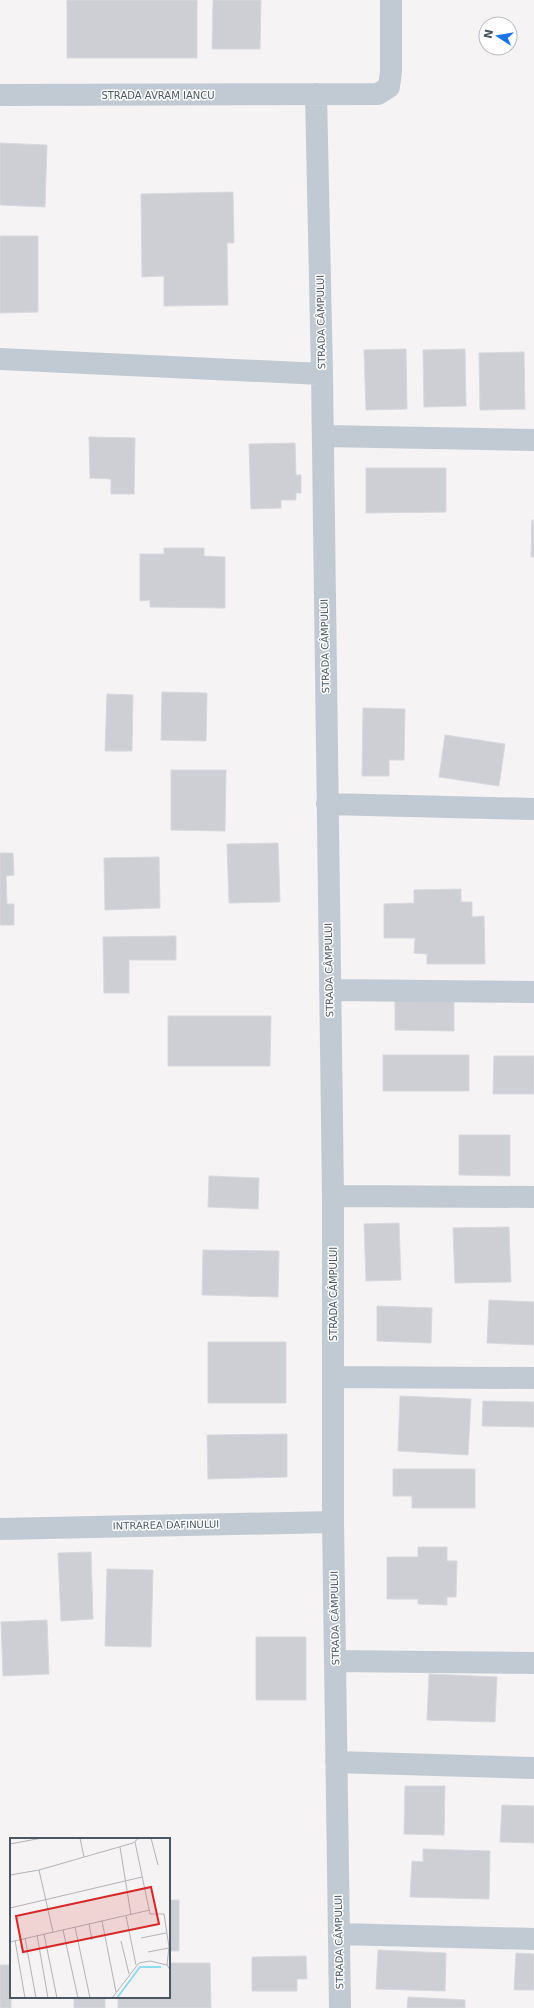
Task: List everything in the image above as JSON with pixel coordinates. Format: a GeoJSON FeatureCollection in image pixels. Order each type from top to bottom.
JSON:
{"type":"FeatureCollection","features":[{"type":"Feature","properties":{"kind":"street"},"geometry":{"type":"LineString","coordinates":[[316,94],[378,94],[389,87],[391,72],[391,0]]}},
{"type":"Feature","properties":{"kind":"street","name":"STRADA AVRAM IANCU"},"geometry":{"type":"LineString","coordinates":[[0,95],[316,94]]}},
{"type":"Feature","properties":{"kind":"street","name":"STRADA CÂMPULUI"},"geometry":{"type":"LineString","coordinates":[[316,94],[323,436],[333,1196],[333,1522],[340,2008]]}},
{"type":"Feature","properties":{"kind":"street"},"geometry":{"type":"LineString","coordinates":[[0,358],[322,374]]}},
{"type":"Feature","properties":{"kind":"street"},"geometry":{"type":"LineString","coordinates":[[323,436],[534,440]]}},
{"type":"Feature","properties":{"kind":"street"},"geometry":{"type":"LineString","coordinates":[[327,804],[534,809]]}},
{"type":"Feature","properties":{"kind":"street"},"geometry":{"type":"LineString","coordinates":[[330,990],[534,992]]}},
{"type":"Feature","properties":{"kind":"street"},"geometry":{"type":"LineString","coordinates":[[333,1196],[534,1197]]}},
{"type":"Feature","properties":{"kind":"street"},"geometry":{"type":"LineString","coordinates":[[333,1376],[534,1378]]}},
{"type":"Feature","properties":{"kind":"street","name":"INTRAREA DAFINULUI"},"geometry":{"type":"LineString","coordinates":[[0,1529],[333,1522]]}},
{"type":"Feature","properties":{"kind":"street"},"geometry":{"type":"LineString","coordinates":[[336,1661],[534,1663]]}},
{"type":"Feature","properties":{"kind":"street"},"geometry":{"type":"LineString","coordinates":[[336,1762],[534,1768]]}},
{"type":"Feature","properties":{"kind":"street"},"geometry":{"type":"LineString","coordinates":[[339,1934],[534,1939]]}},
{"type":"Feature","properties":{"kind":"building"},"geometry":{"type":"Polygon","coordinates":[[[67,0],[197,0],[197,58],[67,58],[67,0]]]}},
{"type":"Feature","properties":{"kind":"building"},"geometry":{"type":"Polygon","coordinates":[[[213,0],[261,0],[260,49],[212,49],[213,0]]]}},
{"type":"Feature","properties":{"kind":"building"},"geometry":{"type":"Polygon","coordinates":[[[0,143],[47,145],[45,207],[0,205],[0,143]]]}},
{"type":"Feature","properties":{"kind":"building"},"geometry":{"type":"Polygon","coordinates":[[[233,192],[234,243],[227,243],[228,305],[164,306],[164,276],[142,277],[141,194],[233,192]]]}},
{"type":"Feature","properties":{"kind":"building"},"geometry":{"type":"Polygon","coordinates":[[[0,236],[38,236],[38,312],[0,313],[0,236]]]}},
{"type":"Feature","properties":{"kind":"building"},"geometry":{"type":"Polygon","coordinates":[[[406,349],[407,409],[366,410],[364,350],[406,349]]]}},
{"type":"Feature","properties":{"kind":"building"},"geometry":{"type":"Polygon","coordinates":[[[465,349],[466,406],[424,407],[423,350],[465,349]]]}},
{"type":"Feature","properties":{"kind":"building"},"geometry":{"type":"Polygon","coordinates":[[[524,352],[525,409],[480,410],[479,353],[524,352]]]}},
{"type":"Feature","properties":{"kind":"building"},"geometry":{"type":"Polygon","coordinates":[[[89,437],[135,438],[134,494],[111,494],[111,479],[90,478],[89,437]]]}},
{"type":"Feature","properties":{"kind":"building"},"geometry":{"type":"Polygon","coordinates":[[[295,443],[296,475],[301,475],[301,493],[296,493],[296,500],[281,500],[281,508],[251,509],[249,444],[295,443]]]}},
{"type":"Feature","properties":{"kind":"building"},"geometry":{"type":"Polygon","coordinates":[[[366,468],[446,468],[446,512],[366,513],[366,468]]]}},
{"type":"Feature","properties":{"kind":"building"},"geometry":{"type":"Polygon","coordinates":[[[532,520],[534,520],[534,557],[531,557],[532,520]]]}},
{"type":"Feature","properties":{"kind":"building"},"geometry":{"type":"Polygon","coordinates":[[[164,548],[204,548],[204,556],[225,557],[225,608],[150,607],[150,600],[140,601],[140,554],[164,554],[164,548]]]}},
{"type":"Feature","properties":{"kind":"building"},"geometry":{"type":"Polygon","coordinates":[[[162,692],[207,693],[206,741],[161,740],[162,692]]]}},
{"type":"Feature","properties":{"kind":"building"},"geometry":{"type":"Polygon","coordinates":[[[107,694],[133,695],[132,751],[105,751],[107,694]]]}},
{"type":"Feature","properties":{"kind":"building"},"geometry":{"type":"Polygon","coordinates":[[[363,708],[405,709],[404,760],[389,760],[389,776],[362,776],[363,708]]]}},
{"type":"Feature","properties":{"kind":"building"},"geometry":{"type":"Polygon","coordinates":[[[445,735],[505,744],[499,786],[439,777],[445,735]]]}},
{"type":"Feature","properties":{"kind":"building"},"geometry":{"type":"Polygon","coordinates":[[[171,770],[226,770],[225,831],[171,830],[171,770]]]}},
{"type":"Feature","properties":{"kind":"building"},"geometry":{"type":"Polygon","coordinates":[[[278,843],[280,902],[229,903],[227,844],[278,843]]]}},
{"type":"Feature","properties":{"kind":"building"},"geometry":{"type":"Polygon","coordinates":[[[0,853],[13,853],[14,875],[6,876],[7,904],[14,904],[14,925],[0,925],[0,853]]]}},
{"type":"Feature","properties":{"kind":"building"},"geometry":{"type":"Polygon","coordinates":[[[159,857],[160,908],[105,910],[104,858],[159,857]]]}},
{"type":"Feature","properties":{"kind":"building"},"geometry":{"type":"Polygon","coordinates":[[[461,889],[461,902],[472,902],[472,917],[484,916],[485,964],[427,964],[427,954],[414,953],[415,938],[384,938],[384,904],[414,903],[414,890],[461,889]]]}},
{"type":"Feature","properties":{"kind":"building"},"geometry":{"type":"Polygon","coordinates":[[[176,936],[176,960],[129,960],[129,993],[104,993],[103,937],[176,936]]]}},
{"type":"Feature","properties":{"kind":"building"},"geometry":{"type":"Polygon","coordinates":[[[395,998],[454,999],[454,1031],[395,1030],[395,998]]]}},
{"type":"Feature","properties":{"kind":"building"},"geometry":{"type":"Polygon","coordinates":[[[168,1016],[271,1016],[270,1066],[168,1066],[168,1016]]]}},
{"type":"Feature","properties":{"kind":"building"},"geometry":{"type":"Polygon","coordinates":[[[383,1055],[469,1055],[469,1091],[383,1091],[383,1055]]]}},
{"type":"Feature","properties":{"kind":"building"},"geometry":{"type":"Polygon","coordinates":[[[494,1056],[534,1056],[534,1094],[493,1094],[494,1056]]]}},
{"type":"Feature","properties":{"kind":"building"},"geometry":{"type":"Polygon","coordinates":[[[459,1135],[510,1135],[510,1176],[459,1175],[459,1135]]]}},
{"type":"Feature","properties":{"kind":"building"},"geometry":{"type":"Polygon","coordinates":[[[209,1176],[259,1178],[258,1209],[208,1207],[209,1176]]]}},
{"type":"Feature","properties":{"kind":"building"},"geometry":{"type":"Polygon","coordinates":[[[399,1223],[401,1280],[366,1281],[364,1224],[399,1223]]]}},
{"type":"Feature","properties":{"kind":"building"},"geometry":{"type":"Polygon","coordinates":[[[509,1227],[511,1282],[455,1283],[453,1228],[509,1227]]]}},
{"type":"Feature","properties":{"kind":"building"},"geometry":{"type":"Polygon","coordinates":[[[203,1250],[279,1251],[278,1297],[202,1295],[203,1250]]]}},
{"type":"Feature","properties":{"kind":"building"},"geometry":{"type":"Polygon","coordinates":[[[489,1300],[534,1302],[534,1345],[487,1343],[489,1300]]]}},
{"type":"Feature","properties":{"kind":"building"},"geometry":{"type":"Polygon","coordinates":[[[377,1306],[432,1308],[431,1343],[377,1341],[377,1306]]]}},
{"type":"Feature","properties":{"kind":"building"},"geometry":{"type":"Polygon","coordinates":[[[208,1342],[286,1342],[286,1403],[208,1403],[208,1342]]]}},
{"type":"Feature","properties":{"kind":"building"},"geometry":{"type":"Polygon","coordinates":[[[400,1396],[471,1399],[468,1455],[398,1451],[400,1396]]]}},
{"type":"Feature","properties":{"kind":"building"},"geometry":{"type":"Polygon","coordinates":[[[483,1401],[534,1402],[534,1427],[482,1426],[483,1401]]]}},
{"type":"Feature","properties":{"kind":"building"},"geometry":{"type":"Polygon","coordinates":[[[287,1434],[287,1477],[208,1479],[207,1435],[287,1434]]]}},
{"type":"Feature","properties":{"kind":"building"},"geometry":{"type":"Polygon","coordinates":[[[393,1469],[475,1469],[475,1508],[412,1508],[412,1496],[393,1496],[393,1469]]]}},
{"type":"Feature","properties":{"kind":"building"},"geometry":{"type":"Polygon","coordinates":[[[418,1547],[447,1547],[447,1561],[457,1561],[456,1597],[447,1597],[447,1605],[418,1604],[418,1599],[387,1599],[387,1557],[418,1557],[418,1547]]]}},
{"type":"Feature","properties":{"kind":"building"},"geometry":{"type":"Polygon","coordinates":[[[91,1552],[93,1619],[61,1621],[58,1553],[91,1552]]]}},
{"type":"Feature","properties":{"kind":"building"},"geometry":{"type":"Polygon","coordinates":[[[107,1569],[153,1570],[151,1647],[105,1646],[107,1569]]]}},
{"type":"Feature","properties":{"kind":"building"},"geometry":{"type":"Polygon","coordinates":[[[47,1620],[49,1674],[3,1676],[1,1622],[47,1620]]]}},
{"type":"Feature","properties":{"kind":"building"},"geometry":{"type":"Polygon","coordinates":[[[256,1637],[306,1637],[306,1700],[256,1700],[256,1637]]]}},
{"type":"Feature","properties":{"kind":"building"},"geometry":{"type":"Polygon","coordinates":[[[429,1674],[497,1677],[495,1722],[427,1720],[429,1674]]]}},
{"type":"Feature","properties":{"kind":"building"},"geometry":{"type":"Polygon","coordinates":[[[405,1786],[445,1786],[444,1835],[404,1834],[405,1786]]]}},
{"type":"Feature","properties":{"kind":"building"},"geometry":{"type":"Polygon","coordinates":[[[502,1805],[534,1806],[534,1843],[500,1842],[502,1805]]]}},
{"type":"Feature","properties":{"kind":"building"},"geometry":{"type":"Polygon","coordinates":[[[423,1849],[490,1851],[489,1899],[410,1897],[412,1861],[423,1862],[423,1849]]]}},
{"type":"Feature","properties":{"kind":"building"},"geometry":{"type":"Polygon","coordinates":[[[170,1900],[179,1900],[179,1951],[170,1951],[170,1900]]]}},
{"type":"Feature","properties":{"kind":"building"},"geometry":{"type":"Polygon","coordinates":[[[378,1950],[446,1953],[445,1991],[376,1989],[378,1950]]]}},
{"type":"Feature","properties":{"kind":"building"},"geometry":{"type":"Polygon","coordinates":[[[516,1953],[534,1954],[534,1990],[514,1990],[516,1953]]]}},
{"type":"Feature","properties":{"kind":"building"},"geometry":{"type":"Polygon","coordinates":[[[306,1956],[307,1979],[297,1979],[297,1991],[252,1991],[252,1957],[306,1956]]]}},
{"type":"Feature","properties":{"kind":"building"},"geometry":{"type":"Polygon","coordinates":[[[170,1963],[210,1963],[211,2008],[118,2008],[118,1998],[170,1998],[170,1963]]]}},
{"type":"Feature","properties":{"kind":"building"},"geometry":{"type":"Polygon","coordinates":[[[0,1965],[10,1965],[11,2008],[0,2008],[0,1965]]]}},
{"type":"Feature","properties":{"kind":"building"},"geometry":{"type":"Polygon","coordinates":[[[408,1997],[465,2000],[465,2008],[407,2008],[408,1997]]]}},
{"type":"Feature","properties":{"kind":"building"},"geometry":{"type":"Polygon","coordinates":[[[74,1998],[105,1998],[105,2008],[74,2008],[74,1998]]]}}]}
